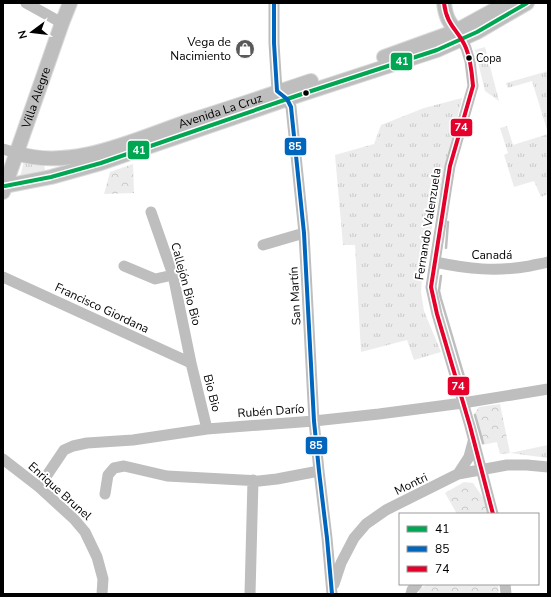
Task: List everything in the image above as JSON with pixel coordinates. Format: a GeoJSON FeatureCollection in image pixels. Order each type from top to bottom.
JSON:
{"type":"FeatureCollection","features":[{"type":"Feature","properties":{"kind":"main road","name":"Villa Alegre"},"geometry":{"type":"LineString","coordinates":[[4,189],[9,151],[70,3]]}},
{"type":"Feature","properties":{"kind":"main road"},"geometry":{"type":"LineString","coordinates":[[444,3],[445,14],[448,21],[459,36]]}},
{"type":"Feature","properties":{"kind":"main road","name":"Avenida La Cruz"},"geometry":{"type":"LineString","coordinates":[[459,36],[507,3]]}},
{"type":"Feature","properties":{"kind":"main road","name":"Avenida La Cruz"},"geometry":{"type":"LineString","coordinates":[[4,189],[101,162],[386,56],[459,36],[527,3]]}},
{"type":"Feature","properties":{"kind":"main road","name":"Avenida La Cruz"},"geometry":{"type":"LineString","coordinates":[[9,151],[34,158],[74,157],[95,152],[282,95]]}},
{"type":"Feature","properties":{"kind":"main road"},"geometry":{"type":"LineString","coordinates":[[50,158],[51,176]]}},
{"type":"Feature","properties":{"kind":"street"},"geometry":{"type":"LineString","coordinates":[[26,3],[62,23]]}},
{"type":"Feature","properties":{"kind":"street","name":"San Martín"},"geometry":{"type":"LineString","coordinates":[[274,3],[274,43],[282,95],[291,107],[304,233],[314,421],[332,594]]}},
{"type":"Feature","properties":{"kind":"street","name":"Fernando Valenzuela"},"geometry":{"type":"LineString","coordinates":[[459,36],[466,48],[470,61],[474,86],[450,166],[431,287],[433,299],[493,513]]}},
{"type":"Feature","properties":{"kind":"street","name":"Callejón Bio Bio"},"geometry":{"type":"LineString","coordinates":[[151,212],[173,275],[191,363]]}},
{"type":"Feature","properties":{"kind":"street"},"geometry":{"type":"LineString","coordinates":[[262,245],[304,233]]}},
{"type":"Feature","properties":{"kind":"street","name":"Canadá"},"geometry":{"type":"LineString","coordinates":[[435,262],[466,268],[488,270],[517,268],[548,262]]}},
{"type":"Feature","properties":{"kind":"street"},"geometry":{"type":"LineString","coordinates":[[124,266],[155,279],[173,275]]}},
{"type":"Feature","properties":{"kind":"street","name":"Francisco Giordana"},"geometry":{"type":"LineString","coordinates":[[3,277],[191,363]]}},
{"type":"Feature","properties":{"kind":"street","name":"Bio Bio"},"geometry":{"type":"LineString","coordinates":[[191,363],[207,428]]}},
{"type":"Feature","properties":{"kind":"street","name":"Rubén Darío"},"geometry":{"type":"LineString","coordinates":[[39,487],[64,450],[73,446],[87,443],[133,440],[207,428],[314,421],[463,403],[548,389]]}},
{"type":"Feature","properties":{"kind":"street"},"geometry":{"type":"LineString","coordinates":[[458,474],[469,457],[473,440]]}},
{"type":"Feature","properties":{"kind":"street","name":"Enrique Brunel"},"geometry":{"type":"LineString","coordinates":[[3,459],[39,487],[83,528],[97,557],[102,579],[102,594]]}},
{"type":"Feature","properties":{"kind":"street","name":"Montri"},"geometry":{"type":"LineString","coordinates":[[332,594],[341,563],[349,546],[363,527],[379,514],[458,474],[507,465],[548,467]]}},
{"type":"Feature","properties":{"kind":"street"},"geometry":{"type":"LineString","coordinates":[[105,494],[108,475],[114,468],[124,466],[167,476],[253,480],[277,479],[319,471]]}},
{"type":"Feature","properties":{"kind":"street"},"geometry":{"type":"LineString","coordinates":[[250,594],[253,480]]}},
{"type":"Feature","properties":{"kind":"street"},"geometry":{"type":"LineString","coordinates":[[327,538],[331,544],[337,548],[345,548],[349,546]]}},
{"type":"Feature","properties":{"kind":"street"},"geometry":{"type":"LineString","coordinates":[[411,594],[416,585]]}},
{"type":"Feature","properties":{"kind":"green space"},"geometry":{"type":"Polygon","coordinates":[[[485,47],[499,101],[485,91],[475,50],[485,47]]]}},
{"type":"Feature","properties":{"kind":"green space"},"geometry":{"type":"Polygon","coordinates":[[[548,71],[548,133],[532,81],[508,88],[506,83],[548,71]]]}},
{"type":"Feature","properties":{"kind":"green space"},"geometry":{"type":"Polygon","coordinates":[[[462,98],[423,266],[421,292],[424,311],[441,352],[414,360],[407,340],[361,352],[355,245],[343,245],[335,155],[374,144],[381,125],[424,108],[462,98]]]}},
{"type":"Feature","properties":{"kind":"green space"},"geometry":{"type":"Polygon","coordinates":[[[507,126],[513,145],[548,134],[548,194],[541,197],[534,181],[514,187],[504,155],[508,153],[500,128],[507,126]]]}},
{"type":"Feature","properties":{"kind":"green space"},"geometry":{"type":"Polygon","coordinates":[[[24,161],[44,165],[45,169],[43,173],[20,177],[24,161]]]}},
{"type":"Feature","properties":{"kind":"green space"},"geometry":{"type":"Polygon","coordinates":[[[133,164],[134,193],[104,194],[110,172],[133,164]]]}},
{"type":"Feature","properties":{"kind":"green space"},"geometry":{"type":"Polygon","coordinates":[[[500,404],[510,453],[500,454],[497,442],[482,445],[474,414],[479,407],[500,404]]]}},
{"type":"Feature","properties":{"kind":"green space"},"geometry":{"type":"Polygon","coordinates":[[[548,445],[548,458],[510,453],[548,445]]]}},
{"type":"Feature","properties":{"kind":"green space"},"geometry":{"type":"Polygon","coordinates":[[[464,482],[473,483],[484,499],[488,513],[456,513],[445,493],[464,482]]]}},
{"type":"Feature","properties":{"kind":"green space"},"geometry":{"type":"Polygon","coordinates":[[[427,585],[498,585],[499,594],[419,594],[418,589],[427,585]]]}},
{"type":"Feature","properties":{"kind":"waterway"},"geometry":{"type":"LineString","coordinates":[[446,248],[448,222]]}},
{"type":"Feature","properties":{"kind":"waterway"},"geometry":{"type":"LineString","coordinates":[[441,276],[439,291],[465,380]]}},
{"type":"Feature","properties":{"kind":"waterway"},"geometry":{"type":"LineString","coordinates":[[475,415],[483,443]]}},
{"type":"Feature","properties":{"kind":"transit line","name":"85"},"geometry":{"type":"LineString","coordinates":[[274,3],[274,43],[277,91],[287,99],[291,107],[304,233],[314,421],[332,594]]}},
{"type":"Feature","properties":{"kind":"transit line","name":"74"},"geometry":{"type":"LineString","coordinates":[[444,3],[445,11],[450,23],[463,42],[468,53],[473,86],[450,166],[431,287],[437,314],[470,426],[493,513]]}},
{"type":"Feature","properties":{"kind":"transit line","name":"41"},"geometry":{"type":"LineString","coordinates":[[5,186],[51,177],[101,163],[299,95],[437,50],[477,32],[527,3]]}},
{"type":"Feature","properties":{"kind":"place","name":"Vega de Nacimiento"},"geometry":{"type":"Point","coordinates":[245,49]}},
{"type":"Feature","properties":{"kind":"place","name":"Copa"},"geometry":{"type":"Point","coordinates":[469,58]}}]}
